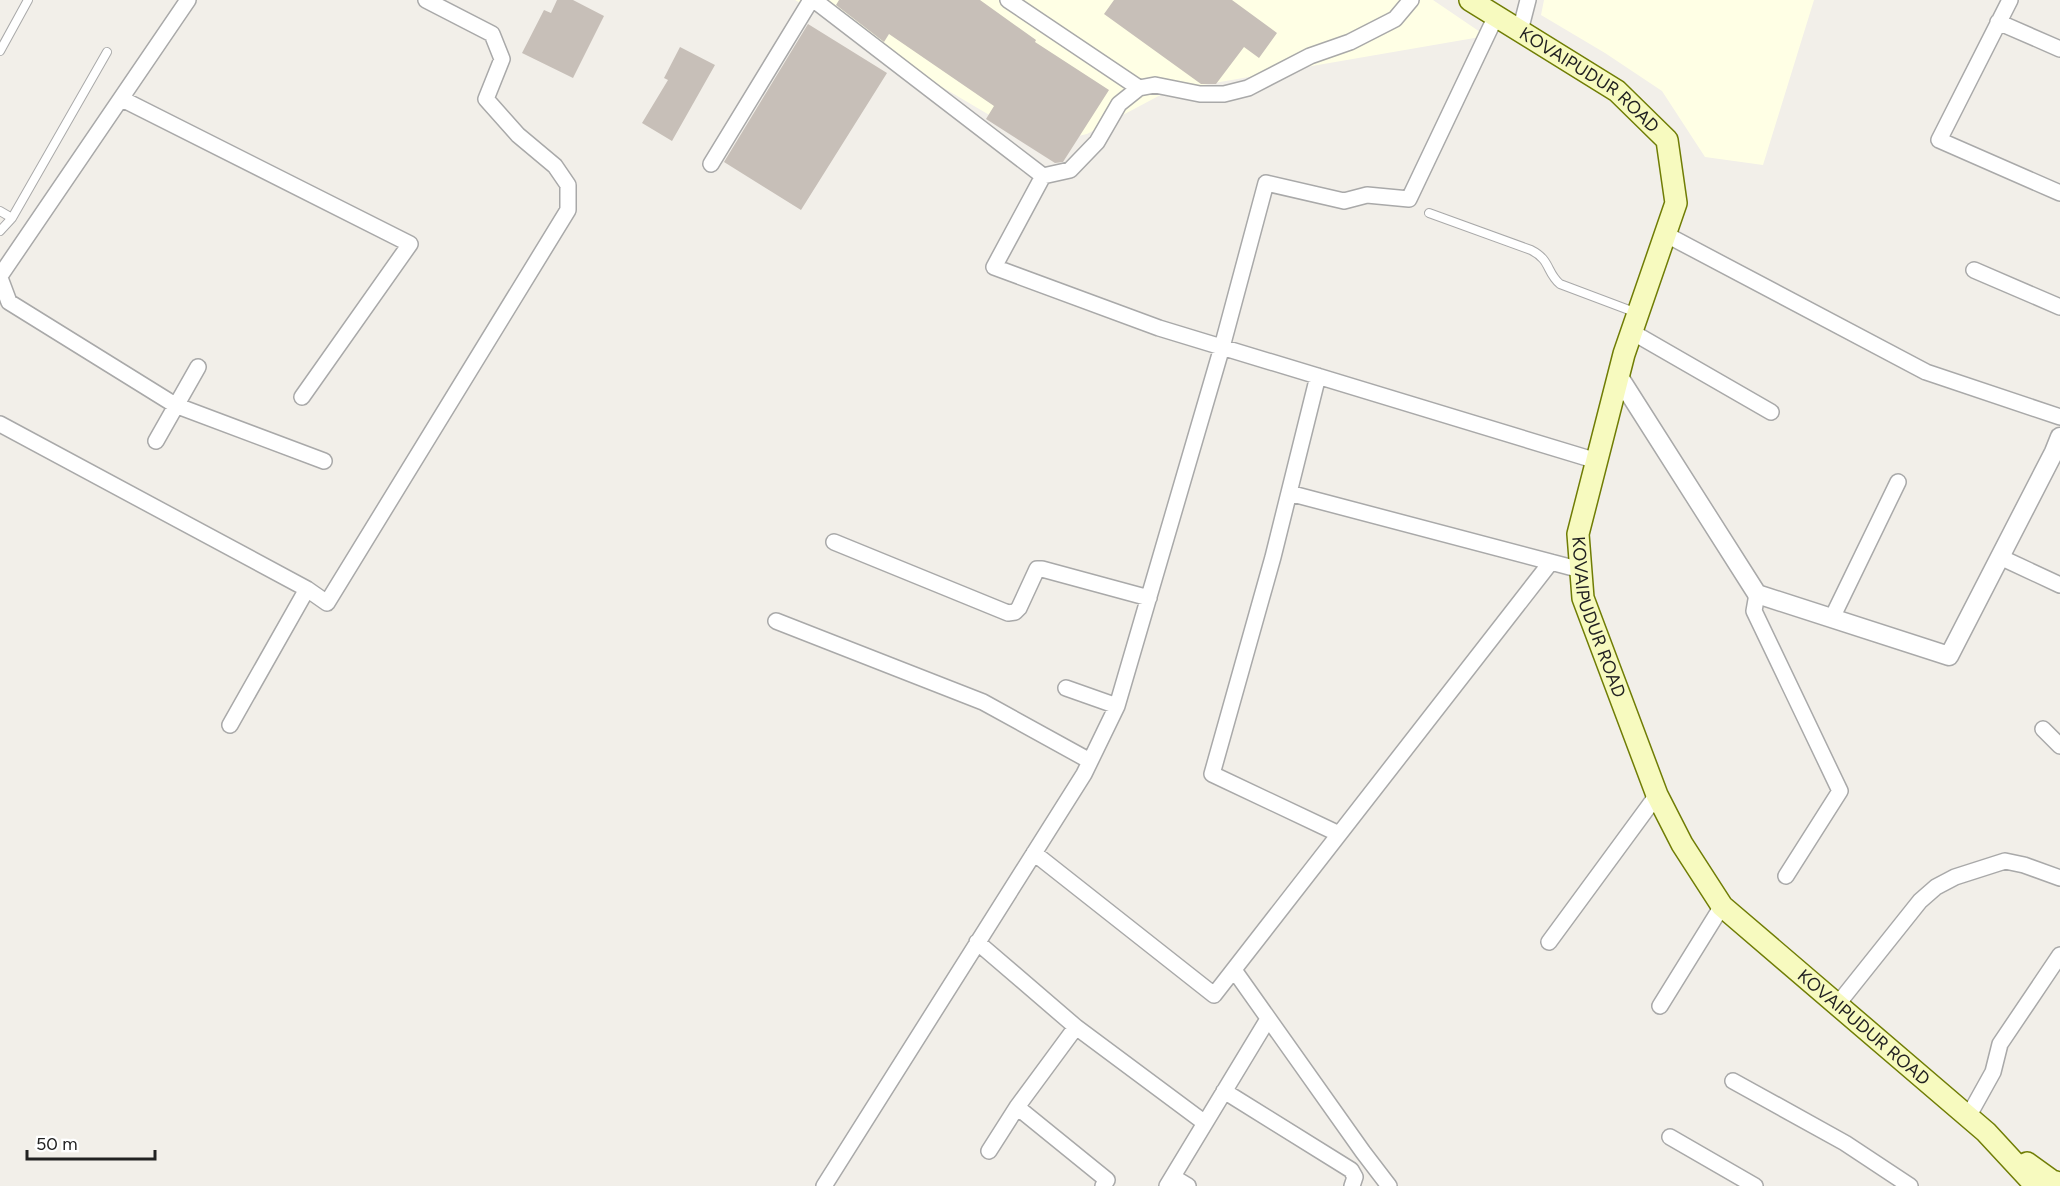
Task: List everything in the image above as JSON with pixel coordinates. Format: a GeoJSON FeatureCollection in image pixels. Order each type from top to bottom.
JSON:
{"type":"FeatureCollection","features":[{"type":"Feature","properties":{"kind":"main road","name":"KOVAIPUDUR ROAD"},"geometry":{"type":"LineString","coordinates":[[1470,0],[1617,91],[1667,140],[1676,203],[1618,377],[1578,534],[1583,598],[1657,795],[1682,844],[1722,906],[1986,1132],[2052,1181],[2060,1183]]}},
{"type":"Feature","properties":{"kind":"main road","name":"KOVAIPUDUR ROAD"},"geometry":{"type":"LineString","coordinates":[[1986,1132],[2017,1186]]}},
{"type":"Feature","properties":{"kind":"main road","name":"KOVAIPUDUR ROAD"},"geometry":{"type":"LineString","coordinates":[[1986,1132],[2036,1186]]}},
{"type":"Feature","properties":{"kind":"street"},"geometry":{"type":"LineString","coordinates":[[188,0],[0,277],[5,301],[175,405],[324,461]]}},
{"type":"Feature","properties":{"kind":"street"},"geometry":{"type":"LineString","coordinates":[[0,423],[307,589],[327,603],[568,210],[568,185],[555,166],[518,135],[486,99],[502,59],[492,34],[426,0]]}},
{"type":"Feature","properties":{"kind":"street"},"geometry":{"type":"LineString","coordinates":[[711,164],[812,0],[1043,176]]}},
{"type":"Feature","properties":{"kind":"street"},"geometry":{"type":"LineString","coordinates":[[1008,0],[1139,88]]}},
{"type":"Feature","properties":{"kind":"street"},"geometry":{"type":"LineString","coordinates":[[1411,0],[1395,19],[1350,42],[1310,56],[1248,88],[1224,94],[1200,94],[1155,85],[1139,88],[1119,104],[1097,142],[1070,170],[1043,176],[994,267],[1159,328],[1597,461]]}},
{"type":"Feature","properties":{"kind":"street"},"geometry":{"type":"LineString","coordinates":[[1520,31],[1528,0]]}},
{"type":"Feature","properties":{"kind":"street"},"geometry":{"type":"LineString","coordinates":[[2010,0],[1939,140],[2060,193]]}},
{"type":"Feature","properties":{"kind":"street"},"geometry":{"type":"LineString","coordinates":[[824,1186],[1034,853],[1090,761],[1118,706],[1222,347],[1266,183],[1344,201],[1367,195],[1409,199],[1496,16]]}},
{"type":"Feature","properties":{"kind":"street"},"geometry":{"type":"LineString","coordinates":[[1998,22],[2060,49]]}},
{"type":"Feature","properties":{"kind":"street"},"geometry":{"type":"LineString","coordinates":[[122,99],[410,244],[302,397]]}},
{"type":"Feature","properties":{"kind":"street"},"geometry":{"type":"LineString","coordinates":[[1665,234],[1926,372],[2060,417]]}},
{"type":"Feature","properties":{"kind":"street"},"geometry":{"type":"LineString","coordinates":[[1974,270],[2060,307]]}},
{"type":"Feature","properties":{"kind":"street"},"geometry":{"type":"LineString","coordinates":[[1635,323],[1770,412]]}},
{"type":"Feature","properties":{"kind":"street"},"geometry":{"type":"LineString","coordinates":[[156,441],[198,367]]}},
{"type":"Feature","properties":{"kind":"street"},"geometry":{"type":"LineString","coordinates":[[1318,376],[1273,557],[1212,774],[1339,834]]}},
{"type":"Feature","properties":{"kind":"street"},"geometry":{"type":"LineString","coordinates":[[1618,377],[1757,594],[1949,656],[2060,437]]}},
{"type":"Feature","properties":{"kind":"street"},"geometry":{"type":"LineString","coordinates":[[1832,618],[1898,482]]}},
{"type":"Feature","properties":{"kind":"street"},"geometry":{"type":"LineString","coordinates":[[1289,493],[1581,570]]}},
{"type":"Feature","properties":{"kind":"street"},"geometry":{"type":"LineString","coordinates":[[834,542],[1008,613],[1015,612],[1019,608],[1037,569],[1149,598]]}},
{"type":"Feature","properties":{"kind":"street"},"geometry":{"type":"LineString","coordinates":[[2000,557],[2060,585]]}},
{"type":"Feature","properties":{"kind":"street"},"geometry":{"type":"LineString","coordinates":[[1034,853],[1214,995],[1551,562]]}},
{"type":"Feature","properties":{"kind":"street"},"geometry":{"type":"LineString","coordinates":[[230,725],[307,589]]}},
{"type":"Feature","properties":{"kind":"street"},"geometry":{"type":"LineString","coordinates":[[1757,594],[1754,611],[1840,792],[1786,876]]}},
{"type":"Feature","properties":{"kind":"street"},"geometry":{"type":"LineString","coordinates":[[776,621],[983,702],[1090,761]]}},
{"type":"Feature","properties":{"kind":"street"},"geometry":{"type":"LineString","coordinates":[[1066,687],[1118,706]]}},
{"type":"Feature","properties":{"kind":"street"},"geometry":{"type":"LineString","coordinates":[[2043,729],[2060,746]]}},
{"type":"Feature","properties":{"kind":"street"},"geometry":{"type":"LineString","coordinates":[[1549,942],[1657,795]]}},
{"type":"Feature","properties":{"kind":"street"},"geometry":{"type":"LineString","coordinates":[[1837,1005],[1920,902],[1936,887],[1955,877],[2005,861],[2060,878]]}},
{"type":"Feature","properties":{"kind":"street"},"geometry":{"type":"LineString","coordinates":[[1660,1006],[1722,906]]}},
{"type":"Feature","properties":{"kind":"street"},"geometry":{"type":"LineString","coordinates":[[977,942],[1076,1027],[1205,1123]]}},
{"type":"Feature","properties":{"kind":"street"},"geometry":{"type":"LineString","coordinates":[[1968,1117],[1992,1072],[2000,1044],[2060,955]]}},
{"type":"Feature","properties":{"kind":"street"},"geometry":{"type":"LineString","coordinates":[[1234,970],[1362,1152],[1389,1186]]}},
{"type":"Feature","properties":{"kind":"street"},"geometry":{"type":"LineString","coordinates":[[1188,1186],[1170,1181],[1268,1018]]}},
{"type":"Feature","properties":{"kind":"street"},"geometry":{"type":"LineString","coordinates":[[989,1150],[1017,1107],[1076,1027]]}},
{"type":"Feature","properties":{"kind":"street"},"geometry":{"type":"LineString","coordinates":[[1734,1082],[1845,1143],[1910,1186]]}},
{"type":"Feature","properties":{"kind":"street"},"geometry":{"type":"LineString","coordinates":[[1224,1091],[1351,1170],[1355,1178],[1352,1186]]}},
{"type":"Feature","properties":{"kind":"street"},"geometry":{"type":"LineString","coordinates":[[1017,1107],[1107,1180],[1102,1186]]}},
{"type":"Feature","properties":{"kind":"street"},"geometry":{"type":"LineString","coordinates":[[1670,1137],[1755,1186]]}},
{"type":"Feature","properties":{"kind":"lane"},"geometry":{"type":"LineString","coordinates":[[0,51],[28,0]]}},
{"type":"Feature","properties":{"kind":"lane"},"geometry":{"type":"LineString","coordinates":[[0,231],[12,218],[107,52]]}},
{"type":"Feature","properties":{"kind":"lane"},"geometry":{"type":"LineString","coordinates":[[0,211],[12,218]]}},
{"type":"Feature","properties":{"kind":"lane"},"geometry":{"type":"LineString","coordinates":[[1428,213],[1531,250],[1546,261],[1554,279],[1560,284],[1635,323]]}},
{"type":"Feature","properties":{"kind":"shaded area"},"geometry":{"type":"Polygon","coordinates":[[[795,0],[1433,0],[1486,36],[1168,91],[1087,134],[1040,145],[795,0]]]}},
{"type":"Feature","properties":{"kind":"shaded area"},"geometry":{"type":"Polygon","coordinates":[[[1544,0],[1814,0],[1763,165],[1705,157],[1662,91],[1605,53],[1541,15],[1544,0]]]}},
{"type":"Feature","properties":{"kind":"building"},"geometry":{"type":"Polygon","coordinates":[[[557,0],[573,0],[604,16],[573,78],[522,53],[544,10],[551,13],[557,0]]]}},
{"type":"Feature","properties":{"kind":"building"},"geometry":{"type":"Polygon","coordinates":[[[839,0],[980,0],[1036,40],[1035,42],[1109,90],[1063,162],[1055,163],[986,119],[994,106],[889,34],[884,42],[836,5],[839,0]]]}},
{"type":"Feature","properties":{"kind":"building"},"geometry":{"type":"Polygon","coordinates":[[[1114,0],[1232,0],[1277,33],[1259,58],[1244,47],[1216,84],[1201,84],[1104,14],[1114,0]]]}},
{"type":"Feature","properties":{"kind":"building"},"geometry":{"type":"Polygon","coordinates":[[[808,24],[887,73],[801,210],[724,162],[808,24]]]}},
{"type":"Feature","properties":{"kind":"building"},"geometry":{"type":"Polygon","coordinates":[[[680,47],[715,65],[672,141],[642,123],[668,80],[664,78],[680,47]]]}}]}
